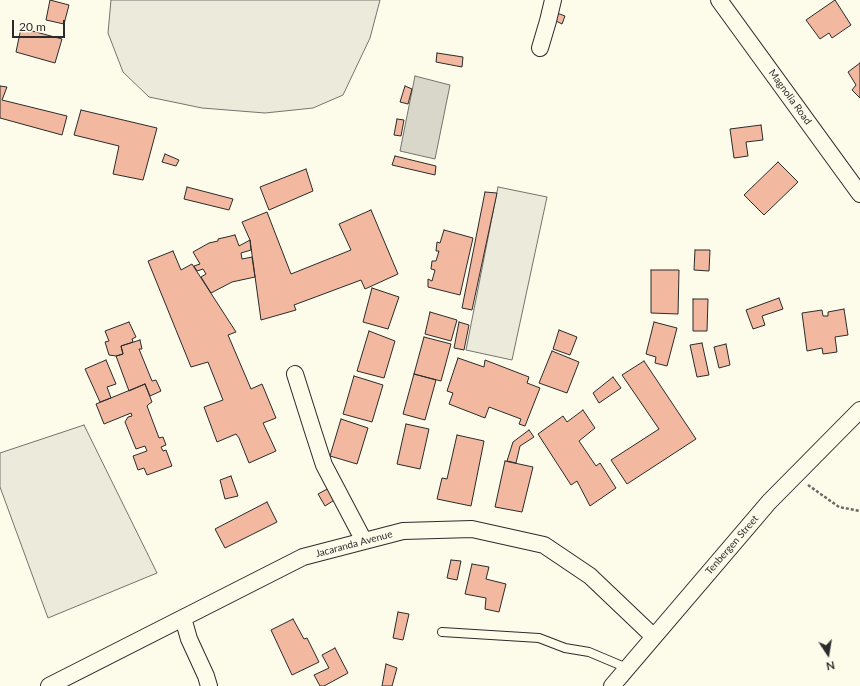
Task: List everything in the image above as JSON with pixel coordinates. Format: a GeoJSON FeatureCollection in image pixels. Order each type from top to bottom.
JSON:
{"type":"FeatureCollection","features":[{"type":"Feature","properties":{"kind":"street"},"geometry":{"type":"LineString","coordinates":[[540,48],[548,21],[552,0]]}},
{"type":"Feature","properties":{"kind":"street","name":"Magnolia Road"},"geometry":{"type":"LineString","coordinates":[[719,0],[860,194]]}},
{"type":"Feature","properties":{"kind":"street"},"geometry":{"type":"LineString","coordinates":[[296,374],[324,465],[364,541]]}},
{"type":"Feature","properties":{"kind":"street","name":"Tenbergen Street"},"geometry":{"type":"LineString","coordinates":[[612,686],[653,636],[764,508],[860,410]]}},
{"type":"Feature","properties":{"kind":"street","name":"Jacaranda Avenue"},"geometry":{"type":"LineString","coordinates":[[49,686],[303,557],[403,531],[472,529],[544,545],[590,576],[653,636]]}},
{"type":"Feature","properties":{"kind":"street"},"geometry":{"type":"LineString","coordinates":[[183,618],[209,686]]}},
{"type":"Feature","properties":{"kind":"lane"},"geometry":{"type":"LineString","coordinates":[[442,632],[539,638],[565,648],[589,652],[627,668]]}},
{"type":"Feature","properties":{"kind":"path"},"geometry":{"type":"LineString","coordinates":[[787,484],[809,485],[839,506],[860,511]]}},
{"type":"Feature","properties":{"kind":"shaded area"},"geometry":{"type":"Polygon","coordinates":[[[111,0],[380,0],[370,38],[343,95],[313,108],[265,113],[202,108],[149,97],[123,72],[108,33],[111,0]]]}},
{"type":"Feature","properties":{"kind":"shaded area"},"geometry":{"type":"Polygon","coordinates":[[[415,76],[450,85],[435,159],[400,151],[415,76]]]}},
{"type":"Feature","properties":{"kind":"shaded area"},"geometry":{"type":"Polygon","coordinates":[[[498,187],[547,197],[512,360],[466,350],[498,187]]]}},
{"type":"Feature","properties":{"kind":"shaded area"},"geometry":{"type":"Polygon","coordinates":[[[84,425],[157,573],[48,618],[0,487],[0,453],[84,425]]]}},
{"type":"Feature","properties":{"kind":"building"},"geometry":{"type":"Polygon","coordinates":[[[50,0],[69,5],[64,24],[46,20],[50,0]]]}},
{"type":"Feature","properties":{"kind":"building"},"geometry":{"type":"Polygon","coordinates":[[[835,0],[851,25],[832,38],[829,33],[820,39],[806,20],[835,0]]]}},
{"type":"Feature","properties":{"kind":"building"},"geometry":{"type":"Polygon","coordinates":[[[557,13],[565,16],[562,24],[554,20],[557,13]]]}},
{"type":"Feature","properties":{"kind":"building"},"geometry":{"type":"Polygon","coordinates":[[[21,28],[62,39],[55,63],[16,52],[21,28]]]}},
{"type":"Feature","properties":{"kind":"building"},"geometry":{"type":"Polygon","coordinates":[[[437,53],[463,57],[462,67],[436,62],[437,53]]]}},
{"type":"Feature","properties":{"kind":"building"},"geometry":{"type":"Polygon","coordinates":[[[860,63],[860,98],[852,90],[856,85],[848,72],[860,63]]]}},
{"type":"Feature","properties":{"kind":"building"},"geometry":{"type":"Polygon","coordinates":[[[0,86],[7,87],[2,100],[67,116],[62,135],[0,118],[0,86]]]}},
{"type":"Feature","properties":{"kind":"building"},"geometry":{"type":"Polygon","coordinates":[[[405,86],[412,89],[408,104],[400,102],[405,86]]]}},
{"type":"Feature","properties":{"kind":"building"},"geometry":{"type":"Polygon","coordinates":[[[81,110],[157,128],[143,180],[113,174],[119,146],[74,135],[81,110]]]}},
{"type":"Feature","properties":{"kind":"building"},"geometry":{"type":"Polygon","coordinates":[[[397,119],[404,120],[401,136],[394,135],[397,119]]]}},
{"type":"Feature","properties":{"kind":"building"},"geometry":{"type":"Polygon","coordinates":[[[761,125],[763,140],[746,142],[748,156],[734,158],[730,129],[761,125]]]}},
{"type":"Feature","properties":{"kind":"building"},"geometry":{"type":"Polygon","coordinates":[[[165,154],[179,160],[176,166],[162,162],[165,154]]]}},
{"type":"Feature","properties":{"kind":"building"},"geometry":{"type":"Polygon","coordinates":[[[395,156],[436,166],[435,175],[392,165],[395,156]]]}},
{"type":"Feature","properties":{"kind":"building"},"geometry":{"type":"Polygon","coordinates":[[[778,162],[798,182],[764,215],[744,195],[778,162]]]}},
{"type":"Feature","properties":{"kind":"building"},"geometry":{"type":"Polygon","coordinates":[[[306,169],[313,191],[269,210],[260,187],[306,169]]]}},
{"type":"Feature","properties":{"kind":"building"},"geometry":{"type":"Polygon","coordinates":[[[187,187],[233,199],[229,210],[184,199],[187,187]]]}},
{"type":"Feature","properties":{"kind":"building"},"geometry":{"type":"Polygon","coordinates":[[[485,192],[497,193],[472,310],[462,308],[485,192]]]}},
{"type":"Feature","properties":{"kind":"building"},"geometry":{"type":"Polygon","coordinates":[[[371,210],[398,274],[365,289],[361,280],[294,305],[296,310],[261,320],[250,240],[242,222],[267,212],[291,274],[351,250],[339,224],[371,210]]]}},
{"type":"Feature","properties":{"kind":"building"},"geometry":{"type":"Polygon","coordinates":[[[444,230],[473,238],[460,295],[428,287],[428,279],[432,281],[435,270],[431,269],[432,261],[436,261],[439,251],[436,251],[437,242],[440,243],[444,230]]]}},
{"type":"Feature","properties":{"kind":"building"},"geometry":{"type":"Polygon","coordinates":[[[235,235],[239,246],[250,240],[251,250],[241,253],[242,259],[252,257],[255,277],[232,282],[211,293],[201,277],[206,274],[203,269],[197,271],[194,266],[200,264],[193,252],[209,243],[218,241],[218,239],[235,235]]]}},
{"type":"Feature","properties":{"kind":"building"},"geometry":{"type":"Polygon","coordinates":[[[695,250],[710,250],[709,271],[694,270],[695,250]]]}},
{"type":"Feature","properties":{"kind":"building"},"geometry":{"type":"Polygon","coordinates":[[[173,251],[181,270],[192,264],[236,332],[228,335],[251,389],[262,384],[276,418],[263,423],[276,451],[249,463],[236,434],[217,442],[204,407],[223,400],[208,362],[191,367],[148,261],[173,251]]]}},
{"type":"Feature","properties":{"kind":"building"},"geometry":{"type":"Polygon","coordinates":[[[651,270],[679,270],[678,314],[651,313],[651,270]]]}},
{"type":"Feature","properties":{"kind":"building"},"geometry":{"type":"Polygon","coordinates":[[[372,288],[399,297],[388,329],[363,322],[372,288]]]}},
{"type":"Feature","properties":{"kind":"building"},"geometry":{"type":"Polygon","coordinates":[[[779,298],[783,309],[762,316],[765,325],[753,329],[746,310],[779,298]]]}},
{"type":"Feature","properties":{"kind":"building"},"geometry":{"type":"Polygon","coordinates":[[[693,299],[708,299],[707,331],[693,331],[693,299]]]}},
{"type":"Feature","properties":{"kind":"building"},"geometry":{"type":"Polygon","coordinates":[[[844,309],[848,335],[835,337],[837,352],[823,354],[822,348],[807,351],[802,313],[822,310],[823,316],[828,316],[828,312],[844,309]]]}},
{"type":"Feature","properties":{"kind":"building"},"geometry":{"type":"Polygon","coordinates":[[[430,312],[457,320],[451,341],[425,334],[430,312]]]}},
{"type":"Feature","properties":{"kind":"building"},"geometry":{"type":"Polygon","coordinates":[[[129,322],[136,337],[132,339],[133,342],[121,346],[123,354],[116,356],[109,355],[105,342],[109,341],[105,331],[129,322]]]}},
{"type":"Feature","properties":{"kind":"building"},"geometry":{"type":"Polygon","coordinates":[[[459,322],[469,325],[464,350],[454,348],[459,322]]]}},
{"type":"Feature","properties":{"kind":"building"},"geometry":{"type":"Polygon","coordinates":[[[654,322],[677,328],[667,366],[655,363],[656,357],[646,354],[654,322]]]}},
{"type":"Feature","properties":{"kind":"building"},"geometry":{"type":"Polygon","coordinates":[[[559,330],[577,337],[570,355],[553,349],[559,330]]]}},
{"type":"Feature","properties":{"kind":"building"},"geometry":{"type":"Polygon","coordinates":[[[369,331],[395,341],[384,378],[357,371],[369,331]]]}},
{"type":"Feature","properties":{"kind":"building"},"geometry":{"type":"Polygon","coordinates":[[[424,337],[451,344],[441,381],[414,374],[424,337]]]}},
{"type":"Feature","properties":{"kind":"building"},"geometry":{"type":"Polygon","coordinates":[[[140,340],[142,349],[139,349],[152,381],[156,380],[161,391],[150,396],[145,384],[129,391],[116,356],[123,354],[121,346],[140,340]]]}},
{"type":"Feature","properties":{"kind":"building"},"geometry":{"type":"Polygon","coordinates":[[[702,343],[709,375],[697,377],[690,345],[702,343]]]}},
{"type":"Feature","properties":{"kind":"building"},"geometry":{"type":"Polygon","coordinates":[[[726,344],[730,365],[719,368],[714,347],[726,344]]]}},
{"type":"Feature","properties":{"kind":"building"},"geometry":{"type":"Polygon","coordinates":[[[552,351],[579,362],[567,393],[539,383],[552,351]]]}},
{"type":"Feature","properties":{"kind":"building"},"geometry":{"type":"Polygon","coordinates":[[[458,358],[484,367],[485,360],[529,377],[527,383],[540,388],[525,426],[519,424],[521,419],[489,407],[485,418],[449,404],[453,393],[447,391],[458,358]]]}},
{"type":"Feature","properties":{"kind":"building"},"geometry":{"type":"Polygon","coordinates":[[[106,360],[116,384],[107,387],[111,398],[100,402],[85,369],[106,360]]]}},
{"type":"Feature","properties":{"kind":"building"},"geometry":{"type":"Polygon","coordinates":[[[644,361],[696,439],[627,484],[611,460],[659,429],[622,375],[644,361]]]}},
{"type":"Feature","properties":{"kind":"building"},"geometry":{"type":"Polygon","coordinates":[[[414,374],[436,380],[425,420],[403,414],[414,374]]]}},
{"type":"Feature","properties":{"kind":"building"},"geometry":{"type":"Polygon","coordinates":[[[354,376],[383,385],[372,422],[343,414],[354,376]]]}},
{"type":"Feature","properties":{"kind":"building"},"geometry":{"type":"Polygon","coordinates":[[[613,377],[621,388],[599,403],[593,393],[613,377]]]}},
{"type":"Feature","properties":{"kind":"building"},"geometry":{"type":"Polygon","coordinates":[[[145,384],[152,402],[147,406],[159,438],[163,437],[166,445],[161,447],[163,451],[166,450],[172,466],[147,475],[144,468],[138,470],[133,456],[147,451],[145,446],[136,449],[125,422],[128,417],[132,416],[131,413],[104,424],[96,404],[145,384]]]}},
{"type":"Feature","properties":{"kind":"building"},"geometry":{"type":"Polygon","coordinates":[[[583,410],[595,428],[579,441],[596,466],[600,463],[616,488],[590,506],[577,481],[571,485],[538,434],[563,416],[567,422],[583,410]]]}},
{"type":"Feature","properties":{"kind":"building"},"geometry":{"type":"Polygon","coordinates":[[[341,419],[368,428],[357,464],[330,456],[341,419]]]}},
{"type":"Feature","properties":{"kind":"building"},"geometry":{"type":"Polygon","coordinates":[[[406,424],[429,429],[420,469],[397,464],[406,424]]]}},
{"type":"Feature","properties":{"kind":"building"},"geometry":{"type":"Polygon","coordinates":[[[529,430],[534,437],[520,446],[516,463],[507,461],[513,442],[529,430]]]}},
{"type":"Feature","properties":{"kind":"building"},"geometry":{"type":"Polygon","coordinates":[[[457,435],[484,441],[471,506],[437,499],[442,478],[447,479],[457,435]]]}},
{"type":"Feature","properties":{"kind":"building"},"geometry":{"type":"Polygon","coordinates":[[[505,461],[533,467],[522,512],[495,507],[505,461]]]}},
{"type":"Feature","properties":{"kind":"building"},"geometry":{"type":"Polygon","coordinates":[[[231,476],[238,496],[225,499],[220,480],[231,476]]]}},
{"type":"Feature","properties":{"kind":"building"},"geometry":{"type":"Polygon","coordinates":[[[329,488],[336,499],[325,506],[318,494],[329,488]]]}},
{"type":"Feature","properties":{"kind":"building"},"geometry":{"type":"Polygon","coordinates":[[[267,502],[277,522],[225,548],[215,529],[267,502]]]}},
{"type":"Feature","properties":{"kind":"building"},"geometry":{"type":"Polygon","coordinates":[[[451,560],[461,561],[457,580],[447,578],[451,560]]]}},
{"type":"Feature","properties":{"kind":"building"},"geometry":{"type":"Polygon","coordinates":[[[472,564],[489,567],[486,579],[506,584],[499,612],[485,609],[486,598],[465,594],[472,564]]]}},
{"type":"Feature","properties":{"kind":"building"},"geometry":{"type":"Polygon","coordinates":[[[398,612],[409,614],[403,640],[393,638],[398,612]]]}},
{"type":"Feature","properties":{"kind":"building"},"geometry":{"type":"Polygon","coordinates":[[[293,619],[304,639],[307,638],[319,662],[292,675],[271,630],[293,619]]]}},
{"type":"Feature","properties":{"kind":"building"},"geometry":{"type":"Polygon","coordinates":[[[335,648],[348,673],[324,686],[320,686],[314,675],[329,668],[322,655],[335,648]]]}},
{"type":"Feature","properties":{"kind":"building"},"geometry":{"type":"Polygon","coordinates":[[[386,664],[397,668],[392,686],[382,686],[386,664]]]}}]}
